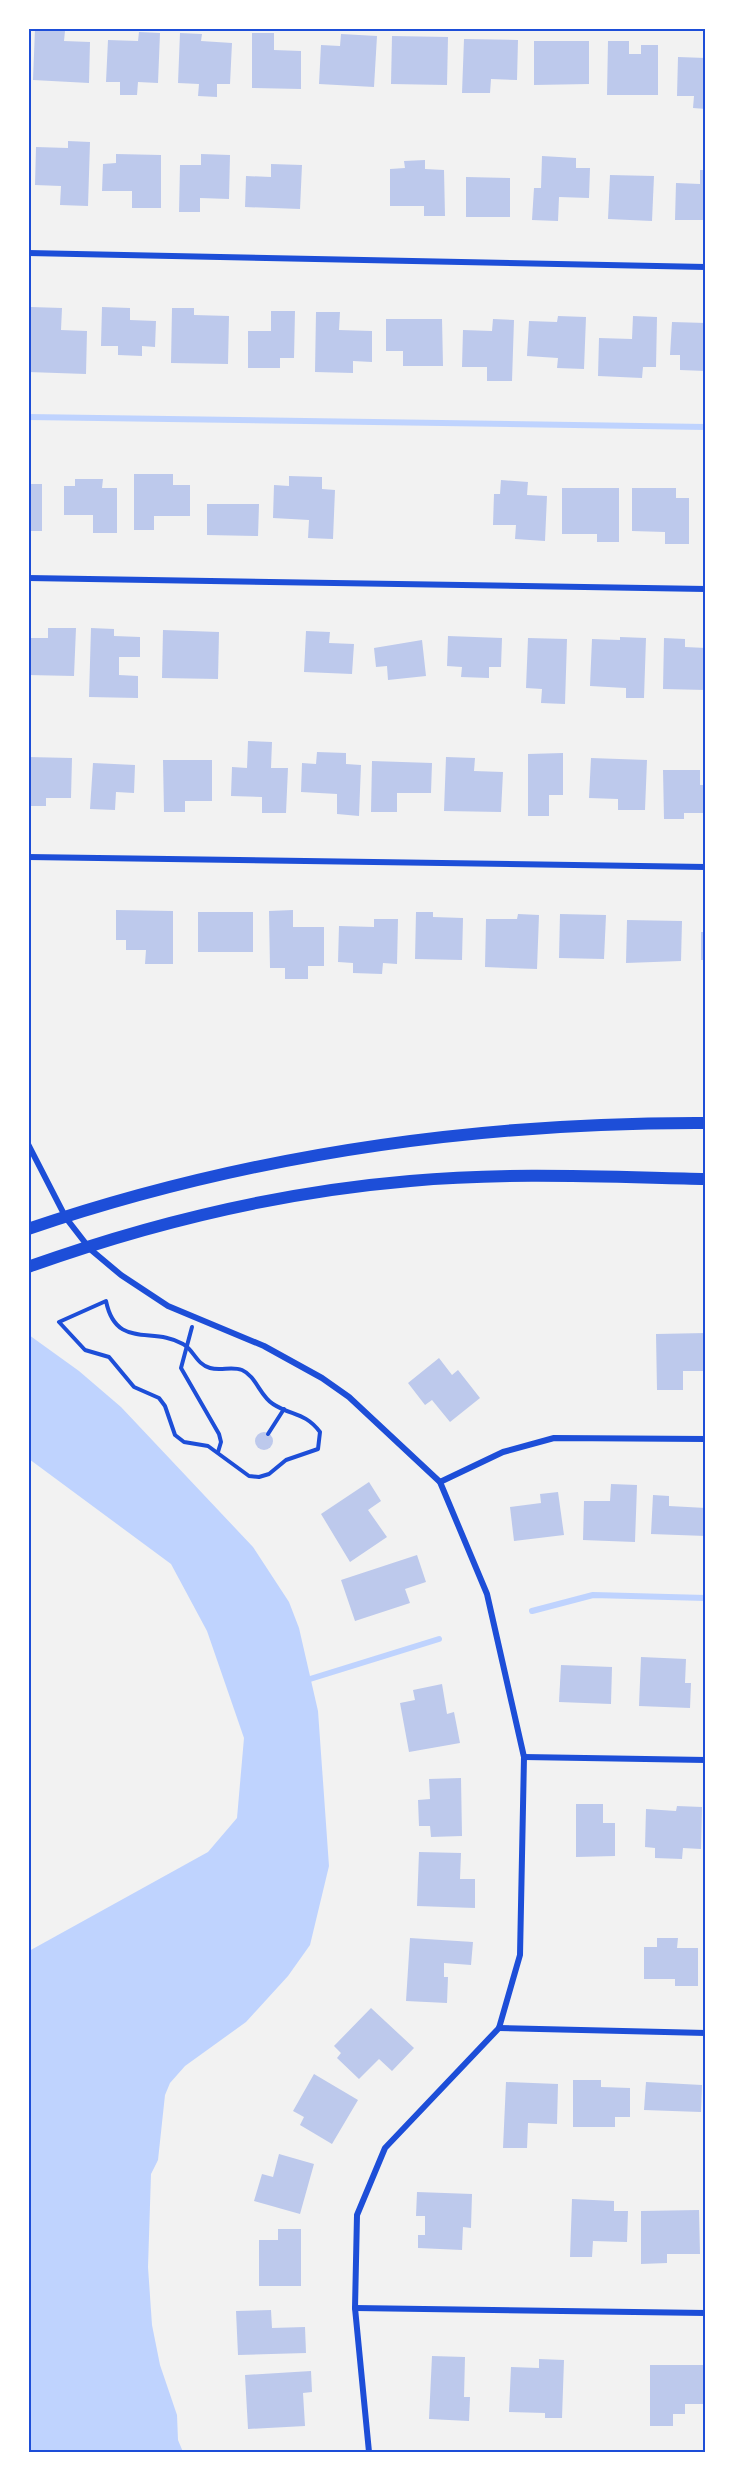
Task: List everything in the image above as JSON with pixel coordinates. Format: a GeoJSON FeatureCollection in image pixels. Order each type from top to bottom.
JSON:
{"type":"FeatureCollection","features":[{"type":"Feature","properties":{"kind":"main road"},"geometry":{"type":"LineString","coordinates":[[28,1229],[172,1185],[288,1160],[382,1145],[481,1133],[628,1124],[705,1123]]}},
{"type":"Feature","properties":{"kind":"main road"},"geometry":{"type":"LineString","coordinates":[[28,1267],[181,1221],[311,1193],[409,1181],[572,1175],[705,1179]]}},
{"type":"Feature","properties":{"kind":"street"},"geometry":{"type":"LineString","coordinates":[[28,253],[705,267]]}},
{"type":"Feature","properties":{"kind":"street"},"geometry":{"type":"LineString","coordinates":[[28,578],[705,589]]}},
{"type":"Feature","properties":{"kind":"street"},"geometry":{"type":"LineString","coordinates":[[28,857],[705,867]]}},
{"type":"Feature","properties":{"kind":"street"},"geometry":{"type":"LineString","coordinates":[[28,1144],[66,1218],[90,1249],[121,1275],[168,1306],[264,1346],[322,1378],[349,1397],[440,1482],[487,1594],[524,1757],[520,1955],[499,2028],[385,2148],[357,2215],[355,2308],[369,2452]]}},
{"type":"Feature","properties":{"kind":"street"},"geometry":{"type":"LineString","coordinates":[[440,1482],[503,1452],[554,1438],[705,1440]]}},
{"type":"Feature","properties":{"kind":"street"},"geometry":{"type":"LineString","coordinates":[[524,1757],[705,1760]]}},
{"type":"Feature","properties":{"kind":"street"},"geometry":{"type":"LineString","coordinates":[[499,2028],[705,2032]]}},
{"type":"Feature","properties":{"kind":"street"},"geometry":{"type":"LineString","coordinates":[[355,2308],[705,2313]]}},
{"type":"Feature","properties":{"kind":"path"},"geometry":{"type":"LineString","coordinates":[[106,1301],[108,1312],[124,1330],[134,1335],[174,1339],[186,1345],[199,1362],[209,1368],[240,1369],[249,1374],[264,1396],[284,1408],[312,1422],[320,1431],[318,1449],[286,1460],[269,1474],[259,1478],[249,1476],[208,1446],[184,1442],[175,1434],[165,1406],[159,1398],[134,1387],[109,1356],[85,1350],[59,1322],[106,1301]]}},
{"type":"Feature","properties":{"kind":"path"},"geometry":{"type":"LineString","coordinates":[[193,1326],[181,1368],[219,1434],[218,1452]]}},
{"type":"Feature","properties":{"kind":"path"},"geometry":{"type":"LineString","coordinates":[[268,1434],[284,1408]]}},
{"type":"Feature","properties":{"kind":"water"},"geometry":{"type":"Polygon","coordinates":[[[29,1335],[79,1371],[121,1407],[253,1547],[289,1602],[299,1628],[318,1711],[329,1866],[310,1945],[288,1976],[246,2022],[185,2066],[170,2083],[165,2095],[158,2160],[151,2174],[148,2267],[152,2325],[160,2365],[177,2415],[178,2440],[183,2452],[29,2452],[29,1951],[208,1852],[237,1818],[244,1738],[207,1631],[171,1564],[29,1459],[29,1335]]]}},
{"type":"Feature","properties":{"kind":"building"},"geometry":{"type":"Polygon","coordinates":[[[35,29],[65,31],[64,41],[90,42],[89,83],[33,80],[35,29]]]}},
{"type":"Feature","properties":{"kind":"building"},"geometry":{"type":"Polygon","coordinates":[[[139,32],[160,33],[158,83],[138,82],[137,95],[120,95],[120,82],[106,82],[108,40],[138,41],[139,32]]]}},
{"type":"Feature","properties":{"kind":"building"},"geometry":{"type":"Polygon","coordinates":[[[180,33],[202,34],[201,41],[232,43],[230,84],[217,84],[217,97],[198,96],[199,84],[178,83],[180,33]]]}},
{"type":"Feature","properties":{"kind":"building"},"geometry":{"type":"Polygon","coordinates":[[[252,33],[274,33],[274,50],[301,51],[301,89],[252,88],[252,33]]]}},
{"type":"Feature","properties":{"kind":"building"},"geometry":{"type":"Polygon","coordinates":[[[341,34],[377,36],[374,87],[319,84],[321,45],[340,46],[341,34]]]}},
{"type":"Feature","properties":{"kind":"building"},"geometry":{"type":"Polygon","coordinates":[[[392,36],[448,37],[447,85],[391,84],[392,36]]]}},
{"type":"Feature","properties":{"kind":"building"},"geometry":{"type":"Polygon","coordinates":[[[464,39],[518,40],[517,80],[491,79],[490,93],[462,93],[464,39]]]}},
{"type":"Feature","properties":{"kind":"building"},"geometry":{"type":"Polygon","coordinates":[[[534,41],[589,41],[589,84],[534,85],[534,41]]]}},
{"type":"Feature","properties":{"kind":"building"},"geometry":{"type":"Polygon","coordinates":[[[608,41],[629,41],[629,54],[641,54],[641,45],[658,45],[658,95],[607,95],[608,41]]]}},
{"type":"Feature","properties":{"kind":"building"},"geometry":{"type":"Polygon","coordinates":[[[678,57],[706,58],[706,109],[693,108],[694,96],[677,96],[678,57]]]}},
{"type":"Feature","properties":{"kind":"building"},"geometry":{"type":"Polygon","coordinates":[[[68,141],[90,142],[88,206],[60,205],[61,186],[35,185],[36,147],[68,148],[68,141]]]}},
{"type":"Feature","properties":{"kind":"building"},"geometry":{"type":"Polygon","coordinates":[[[116,154],[161,155],[161,208],[132,208],[132,191],[102,191],[103,164],[116,163],[116,154]]]}},
{"type":"Feature","properties":{"kind":"building"},"geometry":{"type":"Polygon","coordinates":[[[201,154],[230,155],[229,199],[200,198],[200,212],[179,212],[180,165],[201,165],[201,154]]]}},
{"type":"Feature","properties":{"kind":"building"},"geometry":{"type":"Polygon","coordinates":[[[542,156],[576,158],[576,168],[590,168],[589,198],[559,197],[558,221],[532,220],[534,188],[541,188],[542,156]]]}},
{"type":"Feature","properties":{"kind":"building"},"geometry":{"type":"Polygon","coordinates":[[[425,160],[425,169],[444,170],[445,216],[424,216],[424,206],[390,206],[390,169],[405,168],[404,161],[425,160]]]}},
{"type":"Feature","properties":{"kind":"building"},"geometry":{"type":"Polygon","coordinates":[[[271,164],[302,165],[300,209],[245,207],[246,176],[271,177],[271,164]]]}},
{"type":"Feature","properties":{"kind":"building"},"geometry":{"type":"Polygon","coordinates":[[[700,170],[706,170],[706,220],[675,220],[676,183],[700,184],[700,170]]]}},
{"type":"Feature","properties":{"kind":"building"},"geometry":{"type":"Polygon","coordinates":[[[610,175],[654,176],[652,221],[608,219],[610,175]]]}},
{"type":"Feature","properties":{"kind":"building"},"geometry":{"type":"Polygon","coordinates":[[[466,177],[510,178],[510,217],[466,217],[466,177]]]}},
{"type":"Feature","properties":{"kind":"building"},"geometry":{"type":"Polygon","coordinates":[[[31,307],[62,308],[61,330],[87,331],[86,374],[28,372],[31,307]]]}},
{"type":"Feature","properties":{"kind":"building"},"geometry":{"type":"Polygon","coordinates":[[[102,307],[130,308],[130,320],[156,321],[155,347],[142,346],[142,356],[118,355],[118,346],[101,346],[102,307]]]}},
{"type":"Feature","properties":{"kind":"building"},"geometry":{"type":"Polygon","coordinates":[[[172,308],[194,308],[194,315],[229,316],[228,364],[171,363],[172,308]]]}},
{"type":"Feature","properties":{"kind":"building"},"geometry":{"type":"Polygon","coordinates":[[[271,311],[295,311],[294,358],[280,358],[280,368],[248,368],[248,331],[271,331],[271,311]]]}},
{"type":"Feature","properties":{"kind":"building"},"geometry":{"type":"Polygon","coordinates":[[[316,312],[340,312],[339,330],[372,331],[372,362],[353,361],[353,373],[315,372],[316,312]]]}},
{"type":"Feature","properties":{"kind":"building"},"geometry":{"type":"Polygon","coordinates":[[[558,316],[586,317],[584,369],[557,368],[558,358],[527,356],[529,321],[557,322],[558,316]]]}},
{"type":"Feature","properties":{"kind":"building"},"geometry":{"type":"Polygon","coordinates":[[[633,316],[657,317],[656,367],[643,367],[642,378],[598,376],[599,338],[632,339],[633,316]]]}},
{"type":"Feature","properties":{"kind":"building"},"geometry":{"type":"Polygon","coordinates":[[[386,319],[442,319],[443,366],[403,366],[403,351],[386,351],[386,319]]]}},
{"type":"Feature","properties":{"kind":"building"},"geometry":{"type":"Polygon","coordinates":[[[493,319],[514,320],[512,381],[487,381],[487,367],[462,367],[463,330],[492,331],[493,319]]]}},
{"type":"Feature","properties":{"kind":"building"},"geometry":{"type":"Polygon","coordinates":[[[672,322],[706,323],[706,371],[680,370],[680,355],[670,355],[672,322]]]}},
{"type":"Feature","properties":{"kind":"building"},"geometry":{"type":"Polygon","coordinates":[[[134,474],[173,474],[173,485],[190,485],[190,516],[154,516],[154,530],[134,530],[134,474]]]}},
{"type":"Feature","properties":{"kind":"building"},"geometry":{"type":"Polygon","coordinates":[[[289,476],[322,477],[322,489],[335,490],[333,539],[308,538],[309,520],[273,518],[274,485],[289,486],[289,476]]]}},
{"type":"Feature","properties":{"kind":"building"},"geometry":{"type":"Polygon","coordinates":[[[75,479],[103,479],[102,488],[117,488],[117,533],[93,533],[93,515],[64,515],[64,486],[75,486],[75,479]]]}},
{"type":"Feature","properties":{"kind":"building"},"geometry":{"type":"Polygon","coordinates":[[[501,480],[528,482],[527,495],[547,496],[545,541],[515,539],[516,525],[493,525],[494,494],[500,494],[501,480]]]}},
{"type":"Feature","properties":{"kind":"building"},"geometry":{"type":"Polygon","coordinates":[[[28,484],[42,484],[42,531],[28,531],[28,484]]]}},
{"type":"Feature","properties":{"kind":"building"},"geometry":{"type":"Polygon","coordinates":[[[562,488],[619,488],[619,542],[597,542],[597,534],[562,534],[562,488]]]}},
{"type":"Feature","properties":{"kind":"building"},"geometry":{"type":"Polygon","coordinates":[[[632,488],[676,488],[676,498],[689,498],[689,544],[665,544],[665,532],[632,531],[632,488]]]}},
{"type":"Feature","properties":{"kind":"building"},"geometry":{"type":"Polygon","coordinates":[[[207,504],[259,504],[258,536],[207,535],[207,504]]]}},
{"type":"Feature","properties":{"kind":"building"},"geometry":{"type":"Polygon","coordinates":[[[48,628],[76,628],[74,676],[28,675],[28,638],[48,638],[48,628]]]}},
{"type":"Feature","properties":{"kind":"building"},"geometry":{"type":"Polygon","coordinates":[[[91,628],[114,629],[114,636],[140,637],[140,657],[119,657],[119,675],[138,676],[138,698],[89,697],[91,628]]]}},
{"type":"Feature","properties":{"kind":"building"},"geometry":{"type":"Polygon","coordinates":[[[163,630],[219,632],[218,679],[162,678],[163,630]]]}},
{"type":"Feature","properties":{"kind":"building"},"geometry":{"type":"Polygon","coordinates":[[[306,631],[330,632],[329,643],[354,644],[352,674],[304,672],[306,631]]]}},
{"type":"Feature","properties":{"kind":"building"},"geometry":{"type":"Polygon","coordinates":[[[448,636],[502,638],[501,667],[489,667],[489,678],[461,677],[462,667],[447,666],[448,636]]]}},
{"type":"Feature","properties":{"kind":"building"},"geometry":{"type":"Polygon","coordinates":[[[620,637],[646,638],[644,698],[626,698],[626,688],[590,686],[592,639],[620,640],[620,637]]]}},
{"type":"Feature","properties":{"kind":"building"},"geometry":{"type":"Polygon","coordinates":[[[528,638],[567,639],[565,704],[541,703],[542,689],[526,688],[528,638]]]}},
{"type":"Feature","properties":{"kind":"building"},"geometry":{"type":"Polygon","coordinates":[[[664,638],[685,639],[685,647],[706,648],[706,690],[663,689],[664,638]]]}},
{"type":"Feature","properties":{"kind":"building"},"geometry":{"type":"Polygon","coordinates":[[[422,640],[426,676],[388,680],[387,666],[376,667],[374,648],[422,640]]]}},
{"type":"Feature","properties":{"kind":"building"},"geometry":{"type":"Polygon","coordinates":[[[248,741],[272,742],[271,768],[288,768],[286,813],[262,813],[262,797],[231,796],[232,767],[247,768],[248,741]]]}},
{"type":"Feature","properties":{"kind":"building"},"geometry":{"type":"Polygon","coordinates":[[[317,752],[346,753],[346,764],[361,765],[359,816],[337,814],[337,794],[301,792],[302,763],[316,764],[317,752]]]}},
{"type":"Feature","properties":{"kind":"building"},"geometry":{"type":"Polygon","coordinates":[[[563,753],[563,795],[549,795],[549,816],[528,816],[528,754],[563,753]]]}},
{"type":"Feature","properties":{"kind":"building"},"geometry":{"type":"Polygon","coordinates":[[[28,757],[72,758],[71,798],[46,798],[46,806],[28,806],[28,757]]]}},
{"type":"Feature","properties":{"kind":"building"},"geometry":{"type":"Polygon","coordinates":[[[446,757],[475,758],[474,771],[503,772],[501,812],[444,811],[446,757]]]}},
{"type":"Feature","properties":{"kind":"building"},"geometry":{"type":"Polygon","coordinates":[[[591,758],[647,760],[645,810],[618,810],[618,799],[589,798],[591,758]]]}},
{"type":"Feature","properties":{"kind":"building"},"geometry":{"type":"Polygon","coordinates":[[[163,760],[212,760],[212,801],[185,801],[185,812],[164,812],[163,760]]]}},
{"type":"Feature","properties":{"kind":"building"},"geometry":{"type":"Polygon","coordinates":[[[372,761],[432,763],[431,793],[397,793],[397,812],[371,812],[372,761]]]}},
{"type":"Feature","properties":{"kind":"building"},"geometry":{"type":"Polygon","coordinates":[[[93,763],[135,765],[134,793],[116,792],[115,810],[90,809],[93,763]]]}},
{"type":"Feature","properties":{"kind":"building"},"geometry":{"type":"Polygon","coordinates":[[[663,770],[700,770],[700,785],[706,785],[706,813],[684,813],[684,819],[664,819],[663,770]]]}},
{"type":"Feature","properties":{"kind":"building"},"geometry":{"type":"Polygon","coordinates":[[[116,910],[173,911],[173,964],[145,964],[146,950],[126,950],[126,940],[116,940],[116,910]]]}},
{"type":"Feature","properties":{"kind":"building"},"geometry":{"type":"Polygon","coordinates":[[[293,910],[293,927],[324,927],[324,966],[308,966],[308,979],[285,979],[285,968],[270,968],[269,911],[293,910]]]}},
{"type":"Feature","properties":{"kind":"building"},"geometry":{"type":"Polygon","coordinates":[[[198,912],[253,912],[253,952],[198,952],[198,912]]]}},
{"type":"Feature","properties":{"kind":"building"},"geometry":{"type":"Polygon","coordinates":[[[416,912],[433,912],[433,917],[463,918],[462,960],[415,959],[416,912]]]}},
{"type":"Feature","properties":{"kind":"building"},"geometry":{"type":"Polygon","coordinates":[[[518,914],[539,915],[537,969],[485,967],[486,919],[517,919],[518,914]]]}},
{"type":"Feature","properties":{"kind":"building"},"geometry":{"type":"Polygon","coordinates":[[[560,914],[606,915],[604,959],[559,958],[560,914]]]}},
{"type":"Feature","properties":{"kind":"building"},"geometry":{"type":"Polygon","coordinates":[[[374,919],[398,919],[397,964],[383,963],[382,974],[353,973],[353,963],[338,962],[339,926],[374,927],[374,919]]]}},
{"type":"Feature","properties":{"kind":"building"},"geometry":{"type":"Polygon","coordinates":[[[627,920],[682,921],[681,961],[626,963],[627,920]]]}},
{"type":"Feature","properties":{"kind":"building"},"geometry":{"type":"Polygon","coordinates":[[[701,932],[706,932],[706,960],[701,960],[701,932]]]}},
{"type":"Feature","properties":{"kind":"building"},"geometry":{"type":"Polygon","coordinates":[[[706,1333],[706,1371],[683,1371],[683,1390],[657,1390],[656,1334],[706,1333]]]}},
{"type":"Feature","properties":{"kind":"building"},"geometry":{"type":"Polygon","coordinates":[[[439,1358],[452,1375],[458,1370],[480,1398],[450,1422],[432,1400],[425,1405],[408,1383],[439,1358]]]}},
{"type":"Feature","properties":{"kind":"building"},"geometry":{"type":"Polygon","coordinates":[[[264,1432],[270,1435],[273,1441],[270,1447],[264,1450],[258,1447],[255,1441],[258,1435],[264,1432]]]}},
{"type":"Feature","properties":{"kind":"building"},"geometry":{"type":"Polygon","coordinates":[[[369,1482],[381,1501],[368,1510],[387,1537],[350,1562],[321,1514],[369,1482]]]}},
{"type":"Feature","properties":{"kind":"building"},"geometry":{"type":"Polygon","coordinates":[[[611,1484],[637,1485],[635,1542],[583,1540],[584,1501],[610,1501],[611,1484]]]}},
{"type":"Feature","properties":{"kind":"building"},"geometry":{"type":"Polygon","coordinates":[[[558,1492],[564,1535],[514,1541],[510,1507],[541,1503],[540,1494],[558,1492]]]}},
{"type":"Feature","properties":{"kind":"building"},"geometry":{"type":"Polygon","coordinates":[[[653,1495],[669,1496],[669,1506],[706,1508],[706,1536],[651,1534],[653,1495]]]}},
{"type":"Feature","properties":{"kind":"building"},"geometry":{"type":"Polygon","coordinates":[[[417,1555],[426,1582],[405,1589],[410,1603],[355,1621],[341,1580],[417,1555]]]}},
{"type":"Feature","properties":{"kind":"building"},"geometry":{"type":"Polygon","coordinates":[[[641,1657],[686,1659],[685,1683],[691,1683],[690,1708],[639,1706],[641,1657]]]}},
{"type":"Feature","properties":{"kind":"building"},"geometry":{"type":"Polygon","coordinates":[[[561,1665],[612,1667],[611,1704],[559,1702],[561,1665]]]}},
{"type":"Feature","properties":{"kind":"building"},"geometry":{"type":"Polygon","coordinates":[[[442,1684],[447,1714],[454,1712],[460,1743],[409,1752],[400,1703],[415,1700],[413,1690],[442,1684]]]}},
{"type":"Feature","properties":{"kind":"building"},"geometry":{"type":"Polygon","coordinates":[[[461,1778],[462,1836],[431,1837],[430,1826],[419,1826],[418,1800],[430,1799],[429,1779],[461,1778]]]}},
{"type":"Feature","properties":{"kind":"building"},"geometry":{"type":"Polygon","coordinates":[[[576,1804],[603,1804],[603,1823],[615,1823],[615,1856],[576,1857],[576,1804]]]}},
{"type":"Feature","properties":{"kind":"building"},"geometry":{"type":"Polygon","coordinates":[[[677,1806],[702,1807],[701,1849],[683,1848],[682,1859],[655,1858],[655,1848],[645,1847],[646,1809],[676,1811],[677,1806]]]}},
{"type":"Feature","properties":{"kind":"building"},"geometry":{"type":"Polygon","coordinates":[[[419,1852],[461,1853],[460,1879],[475,1879],[475,1908],[417,1906],[419,1852]]]}},
{"type":"Feature","properties":{"kind":"building"},"geometry":{"type":"Polygon","coordinates":[[[410,1938],[473,1942],[471,1965],[444,1963],[444,1977],[448,1977],[447,2003],[406,2001],[410,1938]]]}},
{"type":"Feature","properties":{"kind":"building"},"geometry":{"type":"Polygon","coordinates":[[[657,1938],[678,1938],[677,1948],[698,1948],[698,1986],[675,1986],[675,1979],[644,1979],[644,1947],[657,1947],[657,1938]]]}},
{"type":"Feature","properties":{"kind":"building"},"geometry":{"type":"Polygon","coordinates":[[[371,2008],[414,2048],[392,2071],[379,2059],[359,2079],[337,2058],[341,2053],[334,2046],[371,2008]]]}},
{"type":"Feature","properties":{"kind":"building"},"geometry":{"type":"Polygon","coordinates":[[[314,2074],[358,2100],[332,2144],[300,2125],[304,2117],[293,2111],[314,2074]]]}},
{"type":"Feature","properties":{"kind":"building"},"geometry":{"type":"Polygon","coordinates":[[[573,2080],[601,2080],[601,2087],[630,2088],[630,2117],[615,2117],[615,2127],[573,2127],[573,2080]]]}},
{"type":"Feature","properties":{"kind":"building"},"geometry":{"type":"Polygon","coordinates":[[[506,2082],[558,2084],[557,2124],[528,2123],[527,2148],[503,2148],[506,2082]]]}},
{"type":"Feature","properties":{"kind":"building"},"geometry":{"type":"Polygon","coordinates":[[[646,2082],[702,2085],[701,2112],[644,2110],[646,2082]]]}},
{"type":"Feature","properties":{"kind":"building"},"geometry":{"type":"Polygon","coordinates":[[[279,2154],[314,2164],[300,2214],[254,2201],[262,2174],[273,2177],[279,2154]]]}},
{"type":"Feature","properties":{"kind":"building"},"geometry":{"type":"Polygon","coordinates":[[[417,2192],[472,2194],[471,2228],[463,2227],[462,2250],[418,2248],[418,2235],[425,2235],[425,2216],[416,2216],[417,2192]]]}},
{"type":"Feature","properties":{"kind":"building"},"geometry":{"type":"Polygon","coordinates":[[[572,2199],[614,2201],[614,2211],[628,2211],[627,2242],[593,2241],[592,2257],[570,2257],[572,2199]]]}},
{"type":"Feature","properties":{"kind":"building"},"geometry":{"type":"Polygon","coordinates":[[[699,2210],[700,2254],[667,2254],[667,2263],[641,2264],[641,2211],[699,2210]]]}},
{"type":"Feature","properties":{"kind":"building"},"geometry":{"type":"Polygon","coordinates":[[[278,2229],[301,2229],[301,2286],[259,2286],[259,2240],[278,2240],[278,2229]]]}},
{"type":"Feature","properties":{"kind":"building"},"geometry":{"type":"Polygon","coordinates":[[[271,2310],[272,2328],[305,2327],[306,2353],[238,2355],[236,2311],[271,2310]]]}},
{"type":"Feature","properties":{"kind":"building"},"geometry":{"type":"Polygon","coordinates":[[[432,2356],[465,2357],[464,2397],[470,2397],[469,2421],[429,2419],[432,2356]]]}},
{"type":"Feature","properties":{"kind":"building"},"geometry":{"type":"Polygon","coordinates":[[[539,2359],[564,2360],[562,2418],[545,2418],[545,2413],[509,2412],[511,2367],[539,2368],[539,2359]]]}},
{"type":"Feature","properties":{"kind":"building"},"geometry":{"type":"Polygon","coordinates":[[[650,2365],[706,2365],[706,2404],[685,2404],[685,2414],[673,2414],[673,2426],[650,2426],[650,2365]]]}},
{"type":"Feature","properties":{"kind":"building"},"geometry":{"type":"Polygon","coordinates":[[[311,2371],[312,2392],[303,2393],[305,2426],[248,2429],[245,2375],[311,2371]]]}},
{"type":"Feature","properties":{"kind":"waterway"},"geometry":{"type":"LineString","coordinates":[[28,417],[706,427]]}},
{"type":"Feature","properties":{"kind":"waterway"},"geometry":{"type":"LineString","coordinates":[[532,1611],[593,1595],[706,1598]]}},
{"type":"Feature","properties":{"kind":"waterway"},"geometry":{"type":"LineString","coordinates":[[310,1679],[439,1639]]}}]}
